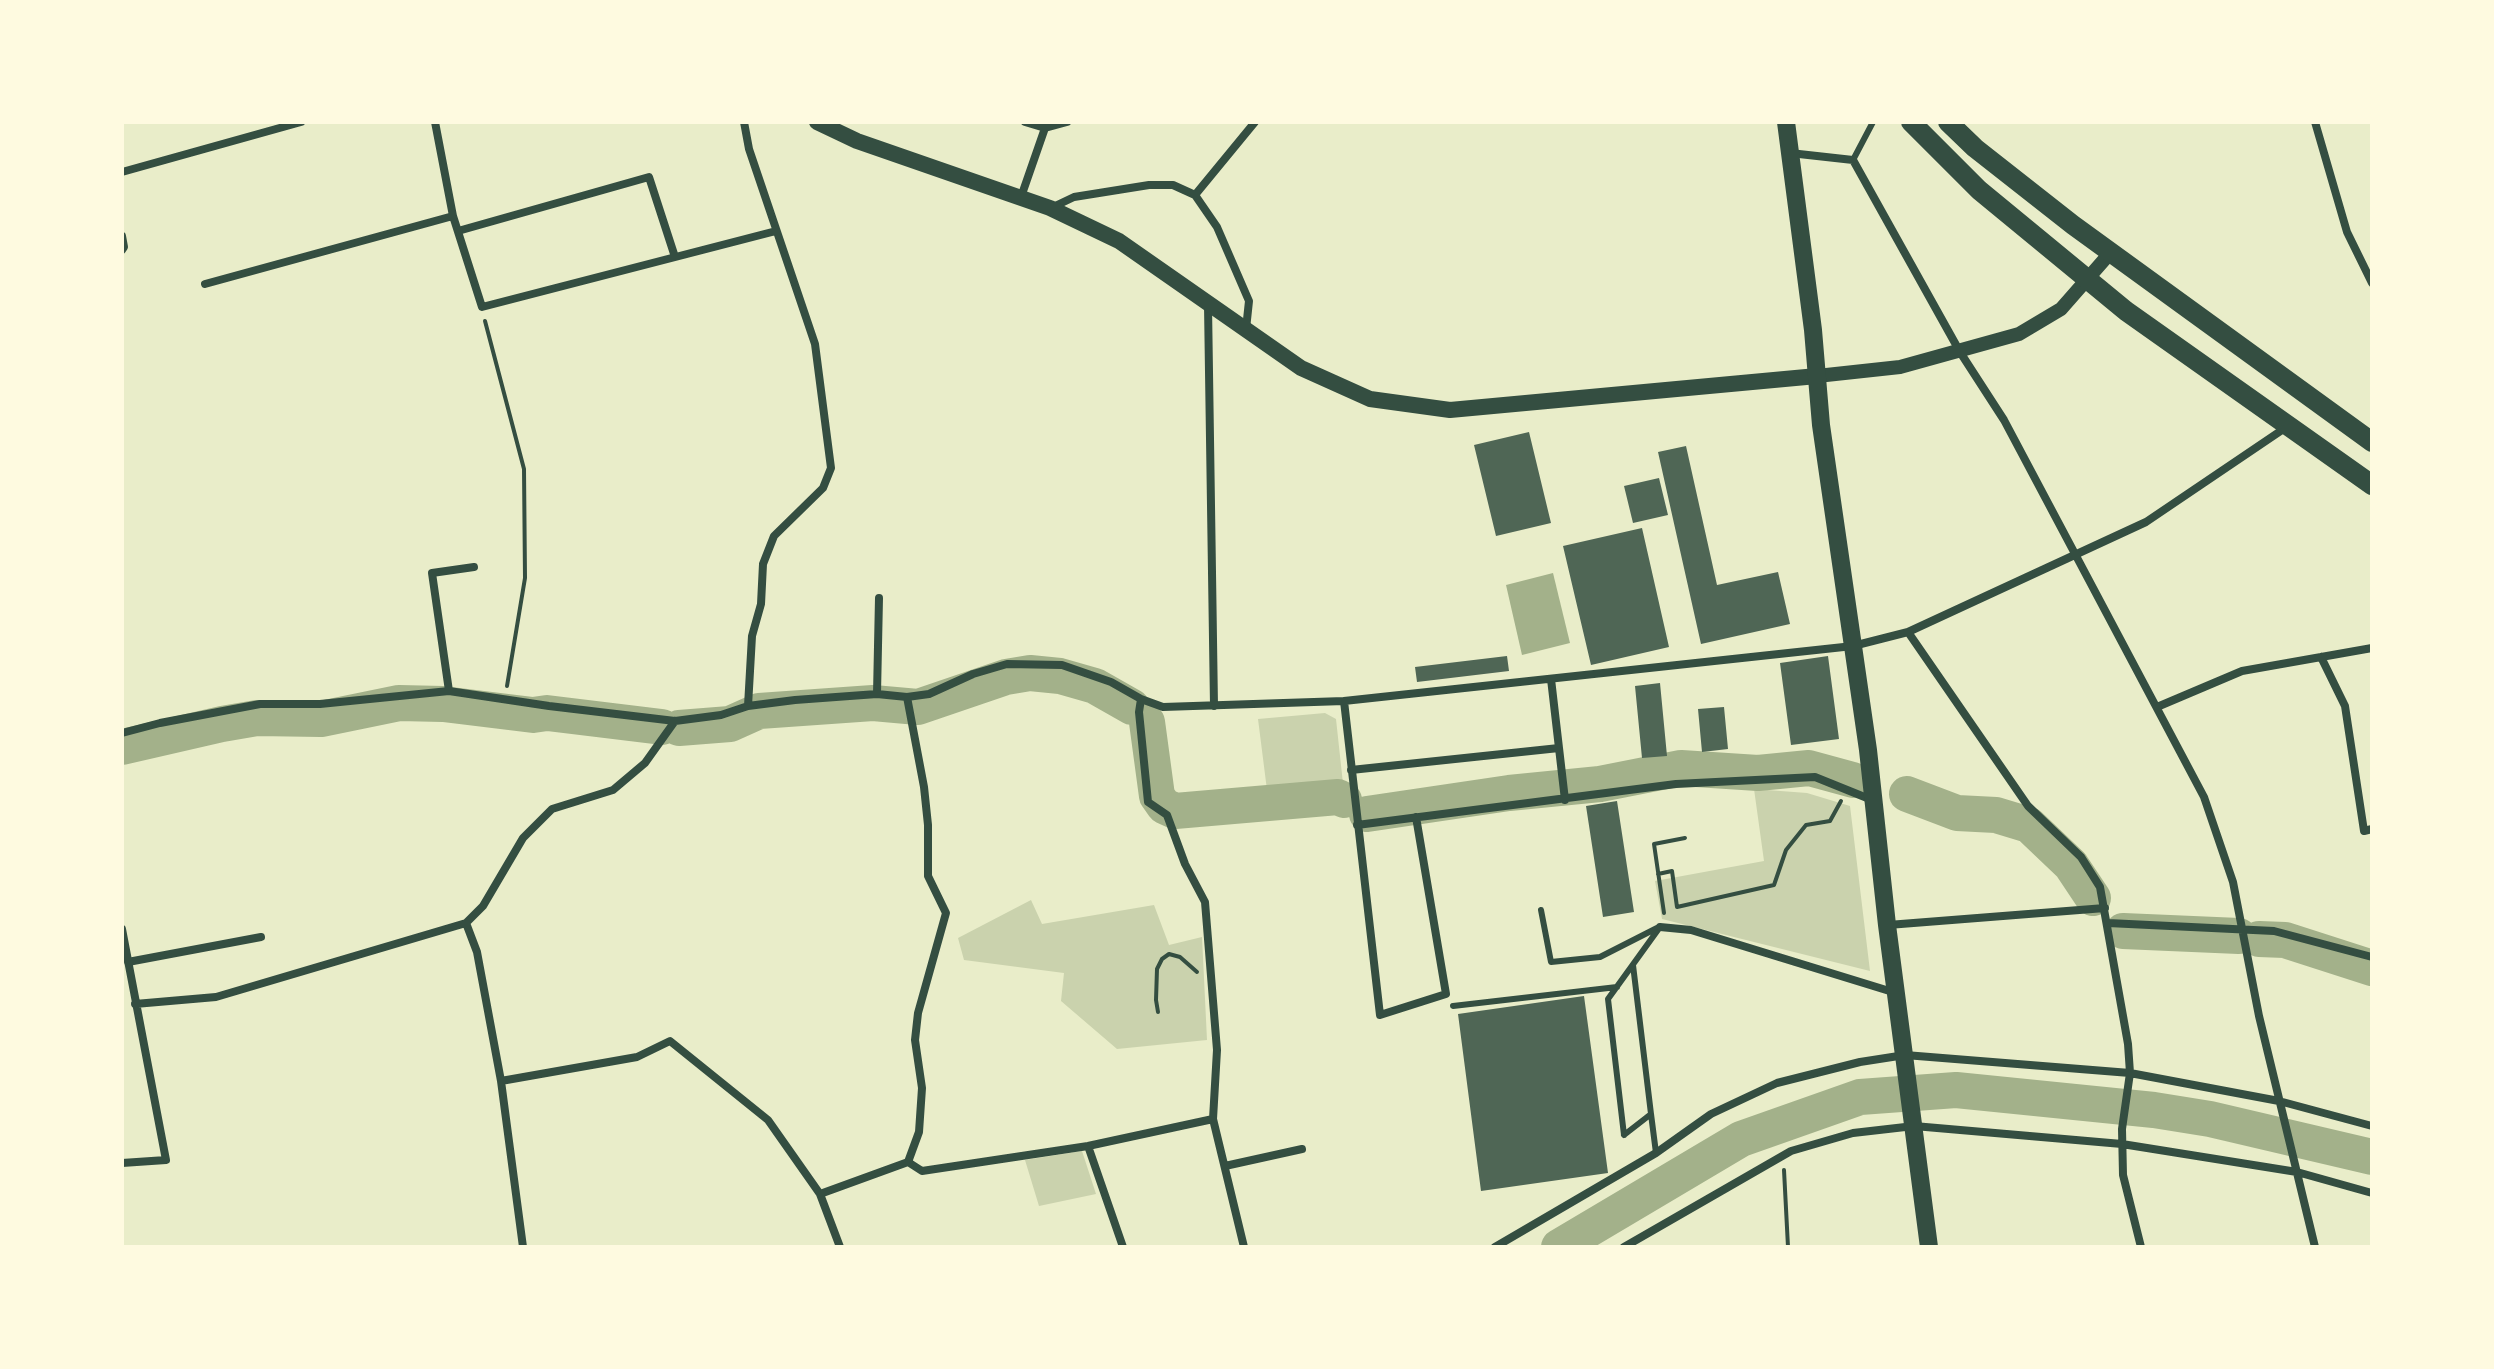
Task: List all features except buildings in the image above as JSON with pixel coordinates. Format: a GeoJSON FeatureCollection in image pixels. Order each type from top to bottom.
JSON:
{"type":"FeatureCollection","features":[{"type":"Feature","properties":{"kind":"highway"},"geometry":{"type":"LineString","coordinates":[[1911,122],[1979,190],[2126,311],[2372,485]]}},
{"type":"Feature","properties":{"kind":"highway"},"geometry":{"type":"LineString","coordinates":[[1948,122],[1975,148],[2111,252],[2372,442]]}},
{"type":"Feature","properties":{"kind":"main road"},"geometry":{"type":"LineString","coordinates":[[817,122],[857,141],[1050,208],[1119,241],[1301,368],[1370,399],[1450,410],[1817,376]]}},
{"type":"Feature","properties":{"kind":"main road"},"geometry":{"type":"LineString","coordinates":[[1786,122],[1821,425],[1868,750],[1887,925],[1929,1247]]}},
{"type":"Feature","properties":{"kind":"street"},"geometry":{"type":"LineString","coordinates":[[122,172],[301,122]]}},
{"type":"Feature","properties":{"kind":"street"},"geometry":{"type":"LineString","coordinates":[[435,122],[453,216],[482,307],[776,231]]}},
{"type":"Feature","properties":{"kind":"street"},"geometry":{"type":"LineString","coordinates":[[744,122],[749,149],[815,344],[831,468],[823,488],[774,536],[763,564],[761,604],[752,636],[748,706]]}},
{"type":"Feature","properties":{"kind":"street"},"geometry":{"type":"LineString","coordinates":[[1025,122],[1045,128],[1067,122]]}},
{"type":"Feature","properties":{"kind":"street"},"geometry":{"type":"LineString","coordinates":[[1195,195],[1255,122]]}},
{"type":"Feature","properties":{"kind":"street"},"geometry":{"type":"LineString","coordinates":[[2315,122],[2347,232],[2372,283]]}},
{"type":"Feature","properties":{"kind":"street"},"geometry":{"type":"LineString","coordinates":[[1021,198],[1045,128]]}},
{"type":"Feature","properties":{"kind":"street"},"geometry":{"type":"LineString","coordinates":[[1790,153],[1853,160],[1960,352],[2004,420],[2204,797],[2233,882],[2259,1016],[2315,1247]]}},
{"type":"Feature","properties":{"kind":"street"},"geometry":{"type":"LineString","coordinates":[[458,231],[649,177],[675,257]]}},
{"type":"Feature","properties":{"kind":"street"},"geometry":{"type":"LineString","coordinates":[[1050,208],[1074,197],[1149,185],[1173,185],[1195,195],[1217,227],[1249,301],[1246,329]]}},
{"type":"Feature","properties":{"kind":"street"},"geometry":{"type":"LineString","coordinates":[[205,284],[453,216]]}},
{"type":"Feature","properties":{"kind":"street"},"geometry":{"type":"LineString","coordinates":[[122,236],[122,250]]}},
{"type":"Feature","properties":{"kind":"street"},"geometry":{"type":"LineString","coordinates":[[1817,376],[1900,367],[2019,334],[2061,309],[2111,252]]}},
{"type":"Feature","properties":{"kind":"street"},"geometry":{"type":"LineString","coordinates":[[1208,305],[1214,706]]}},
{"type":"Feature","properties":{"kind":"street"},"geometry":{"type":"LineString","coordinates":[[122,733],[260,704],[320,704],[449,691],[675,721],[721,715],[748,706],[877,694],[907,697],[929,694],[973,674],[1007,664],[1062,665],[1111,682],[1163,707],[1344,701],[1853,646],[1908,632],[2146,522],[2289,426]]}},
{"type":"Feature","properties":{"kind":"street"},"geometry":{"type":"LineString","coordinates":[[449,691],[432,573],[474,567]]}},
{"type":"Feature","properties":{"kind":"street"},"geometry":{"type":"LineString","coordinates":[[877,694],[879,598]]}},
{"type":"Feature","properties":{"kind":"street"},"geometry":{"type":"LineString","coordinates":[[1908,632],[2028,806],[2081,857],[2100,887],[2128,1044],[2130,1073],[2122,1129],[2123,1175],[2141,1247]]}},
{"type":"Feature","properties":{"kind":"street"},"geometry":{"type":"LineString","coordinates":[[2157,707],[2242,671],[2372,648]]}},
{"type":"Feature","properties":{"kind":"street"},"geometry":{"type":"LineString","coordinates":[[2321,657],[2345,706],[2364,831],[2372,829]]}},
{"type":"Feature","properties":{"kind":"street"},"geometry":{"type":"LineString","coordinates":[[1551,679],[1565,800]]}},
{"type":"Feature","properties":{"kind":"street"},"geometry":{"type":"LineString","coordinates":[[820,1194],[908,1162],[919,1132],[922,1088],[915,1040],[918,1013],[946,913],[928,876],[924,787],[907,697]]}},
{"type":"Feature","properties":{"kind":"street"},"geometry":{"type":"LineString","coordinates":[[1141,699],[1139,712],[1148,802],[1167,815],[1185,864],[1205,902],[1217,1050],[1213,1119],[1244,1247]]}},
{"type":"Feature","properties":{"kind":"street"},"geometry":{"type":"LineString","coordinates":[[1344,701],[1380,1015],[1446,994],[1416,817]]}},
{"type":"Feature","properties":{"kind":"street"},"geometry":{"type":"LineString","coordinates":[[135,1004],[216,997],[466,923],[483,906],[523,838],[552,809],[613,790],[645,763],[675,721]]}},
{"type":"Feature","properties":{"kind":"street"},"geometry":{"type":"LineString","coordinates":[[1351,770],[1559,748]]}},
{"type":"Feature","properties":{"kind":"street"},"geometry":{"type":"LineString","coordinates":[[1357,825],[1676,784],[1815,777],[1872,800]]}},
{"type":"Feature","properties":{"kind":"street"},"geometry":{"type":"LineString","coordinates":[[1887,925],[2105,908]]}},
{"type":"Feature","properties":{"kind":"street"},"geometry":{"type":"LineString","coordinates":[[466,923],[477,952],[501,1081],[523,1247]]}},
{"type":"Feature","properties":{"kind":"street"},"geometry":{"type":"LineString","coordinates":[[2108,923],[2274,931],[2372,957]]}},
{"type":"Feature","properties":{"kind":"street"},"geometry":{"type":"LineString","coordinates":[[1663,927],[1691,930],[1897,993]]}},
{"type":"Feature","properties":{"kind":"street"},"geometry":{"type":"LineString","coordinates":[[122,929],[166,1160],[122,1163]]}},
{"type":"Feature","properties":{"kind":"street"},"geometry":{"type":"LineString","coordinates":[[128,962],[261,937]]}},
{"type":"Feature","properties":{"kind":"street"},"geometry":{"type":"LineString","coordinates":[[501,1081],[637,1057],[670,1041],[768,1120],[820,1194],[840,1247]]}},
{"type":"Feature","properties":{"kind":"street"},"geometry":{"type":"LineString","coordinates":[[1495,1247],[1656,1153],[1711,1114],[1777,1083],[1860,1062],[2130,1073],[2372,1126]]}},
{"type":"Feature","properties":{"kind":"street"},"geometry":{"type":"LineString","coordinates":[[908,1162],[922,1171],[1088,1146],[1213,1119]]}},
{"type":"Feature","properties":{"kind":"street"},"geometry":{"type":"LineString","coordinates":[[1624,1247],[1784,1155],[1853,1133],[1914,1123],[2122,1144],[2297,1172],[2372,1193]]}},
{"type":"Feature","properties":{"kind":"street"},"geometry":{"type":"LineString","coordinates":[[1088,1146],[1120,1246]]}},
{"type":"Feature","properties":{"kind":"street"},"geometry":{"type":"LineString","coordinates":[[1225,1166],[1302,1149]]}},
{"type":"Feature","properties":{"kind":"lane"},"geometry":{"type":"LineString","coordinates":[[1853,160],[1873,122]]}},
{"type":"Feature","properties":{"kind":"lane"},"geometry":{"type":"LineString","coordinates":[[1541,910],[1551,962],[1600,957],[1663,927]]}},
{"type":"Feature","properties":{"kind":"lane"},"geometry":{"type":"LineString","coordinates":[[1651,1114],[1624,1135],[1608,999],[1663,927]]}},
{"type":"Feature","properties":{"kind":"lane"},"geometry":{"type":"LineString","coordinates":[[1633,964],[1656,1153]]}},
{"type":"Feature","properties":{"kind":"lane"},"geometry":{"type":"LineString","coordinates":[[1453,1006],[1617,987]]}},
{"type":"Feature","properties":{"kind":"path"},"geometry":{"type":"LineString","coordinates":[[482,307],[524,469],[525,578],[505,698]]}},
{"type":"Feature","properties":{"kind":"path"},"geometry":{"type":"LineString","coordinates":[[1658,874],[1672,871],[1677,907],[1774,885],[1786,850],[1806,825],[1830,821],[1847,790]]}},
{"type":"Feature","properties":{"kind":"path"},"geometry":{"type":"LineString","coordinates":[[1663,927],[1654,844],[1685,838]]}},
{"type":"Feature","properties":{"kind":"path"},"geometry":{"type":"LineString","coordinates":[[1158,1012],[1157,969],[1169,954],[1180,957],[1196,971],[1213,998]]}},
{"type":"Feature","properties":{"kind":"path"},"geometry":{"type":"LineString","coordinates":[[1784,1155],[1788,1247]]}},
{"type":"Feature","properties":{"kind":"shaded area"},"geometry":{"type":"Polygon","coordinates":[[[1553,573],[1570,643],[1522,655],[1506,585],[1553,573]]]}},
{"type":"Feature","properties":{"kind":"shaded area"},"geometry":{"type":"Polygon","coordinates":[[[1325,713],[1336,719],[1344,793],[1268,798],[1258,719],[1325,713]]]}},
{"type":"Feature","properties":{"kind":"shaded area"},"geometry":{"type":"Polygon","coordinates":[[[1754,789],[1807,793],[1850,806],[1870,971],[1662,919],[1655,881],[1764,861],[1754,789]]]}},
{"type":"Feature","properties":{"kind":"shaded area"},"geometry":{"type":"Polygon","coordinates":[[[1031,900],[1042,924],[1154,905],[1169,945],[1202,937],[1207,1040],[1117,1049],[1061,1001],[1064,973],[964,960],[958,938],[1031,900]]]}},
{"type":"Feature","properties":{"kind":"shaded area"},"geometry":{"type":"Polygon","coordinates":[[[1082,1151],[1096,1194],[1039,1206],[1025,1160],[1082,1151]]]}},
{"type":"Feature","properties":{"kind":"waterway"},"geometry":{"type":"LineString","coordinates":[[679,728],[730,724],[759,711],[873,703],[918,707],[1006,677],[1030,673],[1060,676],[1095,686],[1132,707]]}},
{"type":"Feature","properties":{"kind":"waterway"},"geometry":{"type":"LineString","coordinates":[[122,747],[257,718],[321,719],[399,703],[443,704],[533,715],[547,713],[662,727]]}},
{"type":"Feature","properties":{"kind":"waterway"},"geometry":{"type":"LineString","coordinates":[[1147,722],[1157,796],[1164,806],[1175,811],[1338,797],[1344,800]]}},
{"type":"Feature","properties":{"kind":"waterway"},"geometry":{"type":"LineString","coordinates":[[1367,814],[1509,793],[1600,784],[1681,768],[1758,773],[1809,768],[1853,780]]}},
{"type":"Feature","properties":{"kind":"waterway"},"geometry":{"type":"LineString","coordinates":[[1907,794],[1957,813],[1996,815],[2029,825],[2071,865],[2093,898]]}},
{"type":"Feature","properties":{"kind":"waterway"},"geometry":{"type":"LineString","coordinates":[[2123,931],[2239,936]]}},
{"type":"Feature","properties":{"kind":"waterway"},"geometry":{"type":"LineString","coordinates":[[2259,939],[2285,940],[2372,968]]}},
{"type":"Feature","properties":{"kind":"waterway"},"geometry":{"type":"LineString","coordinates":[[1559,1247],[1741,1139],[1860,1097],[1956,1090],[2154,1110],[2210,1119],[2372,1157]]}}]}
